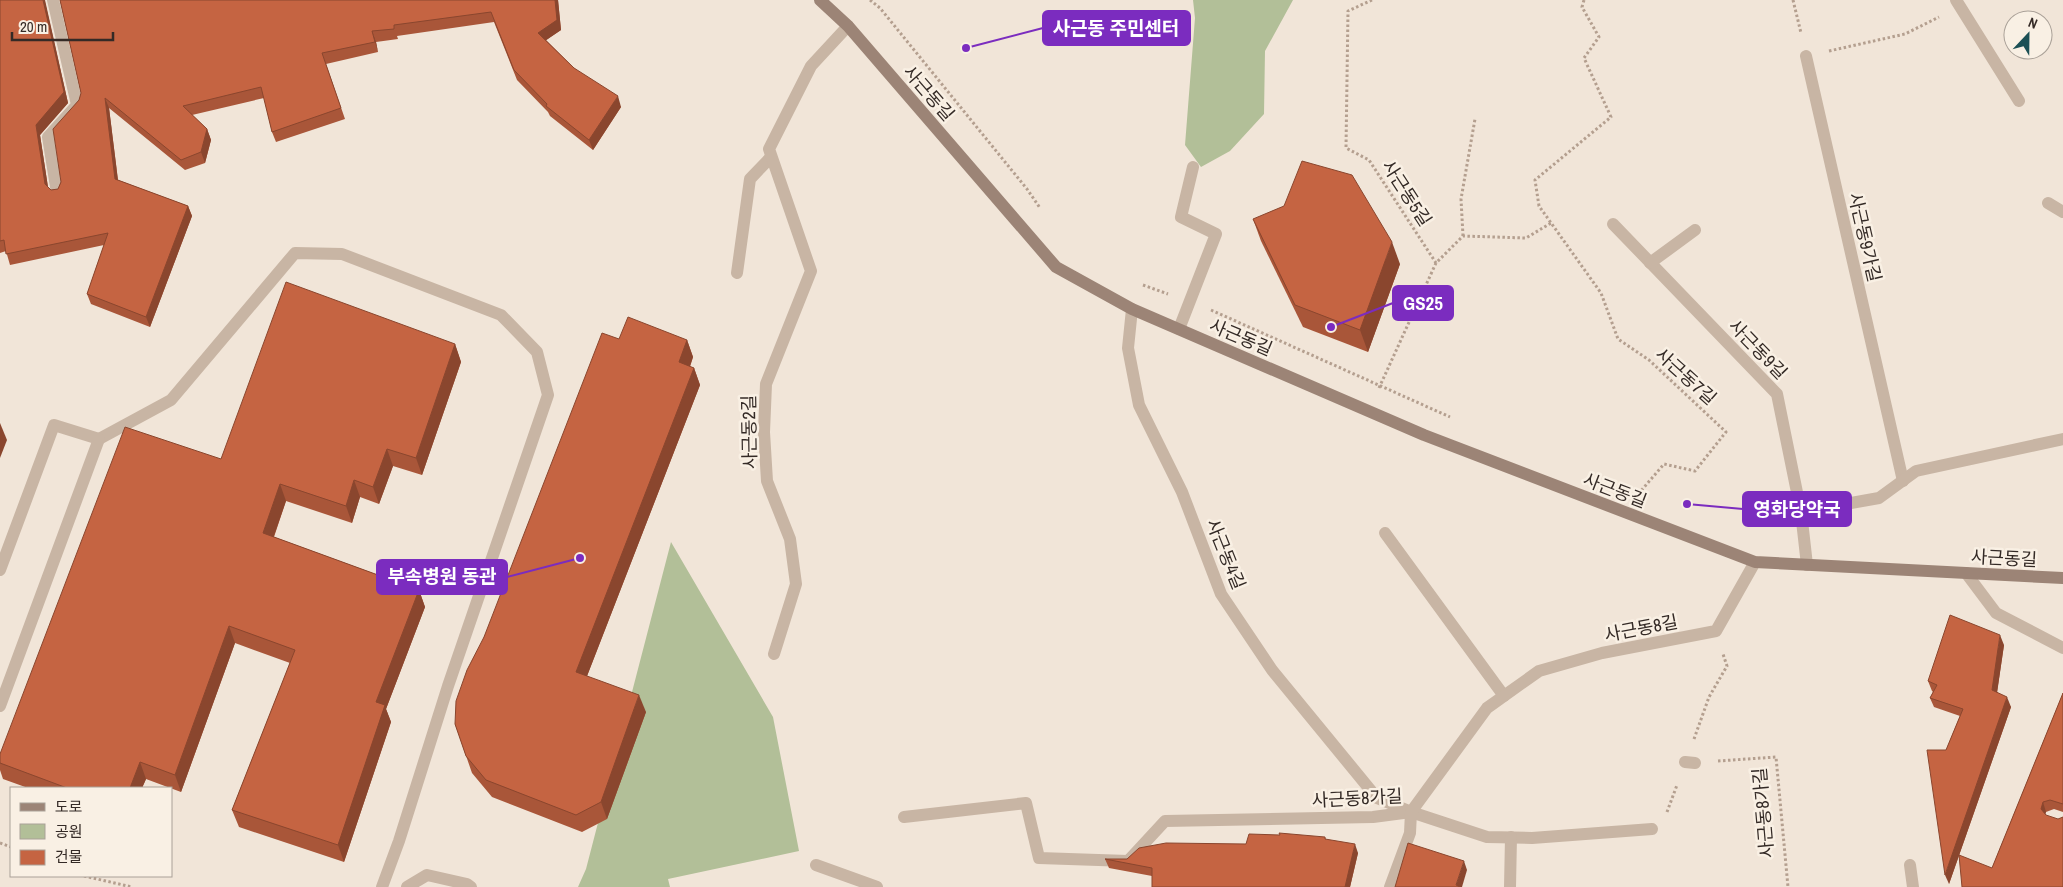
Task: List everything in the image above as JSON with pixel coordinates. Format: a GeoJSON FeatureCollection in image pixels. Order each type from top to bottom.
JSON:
{"type":"FeatureCollection","features":[{"type":"Feature","properties":{"kind":"street"},"geometry":{"type":"LineString","coordinates":[[53,0],[77,105],[48,137],[57,193]]}},
{"type":"Feature","properties":{"kind":"street","name":"사근동길"},"geometry":{"type":"LineString","coordinates":[[820,0],[848,26],[1056,266],[1132,309],[1424,435],[1755,562],[2063,578]]}},
{"type":"Feature","properties":{"kind":"street"},"geometry":{"type":"LineString","coordinates":[[1958,3],[2019,101]]}},
{"type":"Feature","properties":{"kind":"street"},"geometry":{"type":"LineString","coordinates":[[737,274],[750,179],[771,157],[768,149],[811,66],[848,26]]}},
{"type":"Feature","properties":{"kind":"street","name":"사근동9가길"},"geometry":{"type":"LineString","coordinates":[[1806,56],[1903,481]]}},
{"type":"Feature","properties":{"kind":"street","name":"사근동2길"},"geometry":{"type":"LineString","coordinates":[[771,157],[811,271],[766,384],[764,432],[767,481],[790,540],[796,584],[774,654]]}},
{"type":"Feature","properties":{"kind":"street"},"geometry":{"type":"LineString","coordinates":[[1179,329],[1216,234],[1182,217],[1193,167]]}},
{"type":"Feature","properties":{"kind":"street"},"geometry":{"type":"LineString","coordinates":[[2048,203],[2063,212]]}},
{"type":"Feature","properties":{"kind":"street","name":"사근동9길"},"geometry":{"type":"LineString","coordinates":[[1613,224],[1777,394],[1802,512],[1807,565]]}},
{"type":"Feature","properties":{"kind":"street"},"geometry":{"type":"LineString","coordinates":[[1650,263],[1695,230]]}},
{"type":"Feature","properties":{"kind":"street"},"geometry":{"type":"LineString","coordinates":[[0,706],[98,439],[171,400],[295,253],[342,254],[500,315],[537,352],[548,395],[448,686],[399,841],[382,887]]}},
{"type":"Feature","properties":{"kind":"street","name":"사근동4길"},"geometry":{"type":"LineString","coordinates":[[1132,309],[1128,348],[1139,405],[1182,492],[1221,594],[1272,670],[1377,798],[1411,812]]}},
{"type":"Feature","properties":{"kind":"street"},"geometry":{"type":"LineString","coordinates":[[0,570],[54,425],[98,439]]}},
{"type":"Feature","properties":{"kind":"street"},"geometry":{"type":"LineString","coordinates":[[1802,512],[1879,498],[1916,471],[2063,439]]}},
{"type":"Feature","properties":{"kind":"street"},"geometry":{"type":"LineString","coordinates":[[1385,533],[1504,696]]}},
{"type":"Feature","properties":{"kind":"street"},"geometry":{"type":"LineString","coordinates":[[1716,632],[1755,562]]}},
{"type":"Feature","properties":{"kind":"street"},"geometry":{"type":"LineString","coordinates":[[1966,573],[1996,613],[2063,648]]}},
{"type":"Feature","properties":{"kind":"street","name":"사근동8길"},"geometry":{"type":"LineString","coordinates":[[1411,812],[1487,708],[1539,671],[1602,653],[1716,632]]}},
{"type":"Feature","properties":{"kind":"street","name":"사근동8가길"},"geometry":{"type":"LineString","coordinates":[[904,817],[1026,803],[1039,858],[1128,861],[1165,821],[1373,817],[1411,812],[1486,837],[1652,829]]}},
{"type":"Feature","properties":{"kind":"street"},"geometry":{"type":"LineString","coordinates":[[1390,887],[1410,833],[1411,812]]}},
{"type":"Feature","properties":{"kind":"street"},"geometry":{"type":"LineString","coordinates":[[1510,887],[1511,837]]}},
{"type":"Feature","properties":{"kind":"street"},"geometry":{"type":"LineString","coordinates":[[816,865],[877,887]]}},
{"type":"Feature","properties":{"kind":"street"},"geometry":{"type":"LineString","coordinates":[[1910,865],[1913,887]]}},
{"type":"Feature","properties":{"kind":"street"},"geometry":{"type":"LineString","coordinates":[[407,887],[427,876],[467,884],[471,887]]}},
{"type":"Feature","properties":{"kind":"path"},"geometry":{"type":"LineString","coordinates":[[870,0],[880,8],[1027,189],[1042,212]]}},
{"type":"Feature","properties":{"kind":"path","name":"사근동5길"},"geometry":{"type":"LineString","coordinates":[[1372,0],[1348,11],[1346,148],[1369,160],[1436,263]]}},
{"type":"Feature","properties":{"kind":"path","name":"사근동7길"},"geometry":{"type":"LineString","coordinates":[[1584,0],[1582,7],[1599,37],[1584,58],[1611,117],[1535,180],[1539,206],[1601,293],[1618,339],[1649,360],[1726,432],[1695,471],[1664,464],[1624,512]]}},
{"type":"Feature","properties":{"kind":"path"},"geometry":{"type":"LineString","coordinates":[[1793,0],[1806,56],[1905,34],[1958,3]]}},
{"type":"Feature","properties":{"kind":"path"},"geometry":{"type":"LineString","coordinates":[[1463,236],[1461,199],[1474,119]]}},
{"type":"Feature","properties":{"kind":"path"},"geometry":{"type":"LineString","coordinates":[[1369,411],[1436,263],[1463,236],[1526,238],[1551,223]]}},
{"type":"Feature","properties":{"kind":"path"},"geometry":{"type":"LineString","coordinates":[[1136,283],[1190,301],[1453,418]]}},
{"type":"Feature","properties":{"kind":"path"},"geometry":{"type":"LineString","coordinates":[[1652,829],[1665,818],[1690,762],[1708,697],[1727,666],[1716,632]]}},
{"type":"Feature","properties":{"kind":"path","name":"사근동8가길"},"geometry":{"type":"LineString","coordinates":[[1690,762],[1776,757],[1788,887]]}},
{"type":"Feature","properties":{"kind":"path"},"geometry":{"type":"LineString","coordinates":[[88,877],[132,887]]}},
{"type":"Feature","properties":{"kind":"green space"},"geometry":{"type":"Polygon","coordinates":[[[1193,0],[1293,0],[1265,51],[1264,114],[1230,151],[1201,167],[1185,145],[1195,18],[1193,0]]]}},
{"type":"Feature","properties":{"kind":"green space"},"geometry":{"type":"Polygon","coordinates":[[[671,542],[773,717],[799,851],[668,879],[670,887],[578,887],[586,869],[671,542]]]}},
{"type":"Feature","properties":{"kind":"building"},"geometry":{"type":"Polygon","coordinates":[[[0,0],[43,0],[64,92],[36,125],[45,184],[51,190],[58,189],[61,182],[53,129],[79,100],[81,93],[60,0],[555,0],[557,20],[538,33],[574,68],[618,96],[589,140],[546,106],[547,104],[514,70],[491,12],[394,25],[394,29],[372,31],[375,42],[322,53],[341,108],[272,132],[261,87],[183,106],[207,129],[201,152],[181,160],[105,98],[115,179],[188,206],[146,317],[87,294],[108,233],[6,254],[4,240],[0,241],[0,0]]]}},
{"type":"Feature","properties":{"kind":"building"},"geometry":{"type":"Polygon","coordinates":[[[1302,161],[1352,175],[1392,242],[1360,330],[1295,305],[1253,219],[1284,206],[1302,161]]]}},
{"type":"Feature","properties":{"kind":"building"},"geometry":{"type":"Polygon","coordinates":[[[286,282],[455,344],[416,458],[387,449],[373,487],[354,480],[346,506],[280,484],[263,533],[419,590],[376,702],[385,705],[338,845],[232,810],[295,650],[229,626],[175,775],[140,762],[130,787],[64,787],[0,763],[0,754],[125,427],[221,459],[286,282]]]}},
{"type":"Feature","properties":{"kind":"building"},"geometry":{"type":"Polygon","coordinates":[[[628,317],[687,340],[679,362],[694,368],[576,672],[639,695],[601,802],[576,815],[486,780],[466,756],[455,724],[456,701],[467,670],[484,637],[602,333],[619,339],[628,317]]]}},
{"type":"Feature","properties":{"kind":"building"},"geometry":{"type":"Polygon","coordinates":[[[1950,615],[2000,635],[1992,690],[2007,697],[1945,875],[1927,750],[1946,750],[1963,709],[1930,698],[1937,685],[1928,681],[1950,615]]]}},
{"type":"Feature","properties":{"kind":"building"},"geometry":{"type":"Polygon","coordinates":[[[2063,693],[2063,804],[2050,800],[2043,802],[2041,809],[2046,815],[2058,819],[2063,817],[2063,887],[1962,887],[1959,855],[1992,868],[2063,693]]]}},
{"type":"Feature","properties":{"kind":"building"},"geometry":{"type":"Polygon","coordinates":[[[1279,833],[1325,837],[1325,839],[1355,844],[1345,887],[1152,887],[1152,868],[1105,859],[1127,859],[1139,848],[1166,843],[1246,844],[1249,834],[1280,835],[1279,833]]]}},
{"type":"Feature","properties":{"kind":"building"},"geometry":{"type":"Polygon","coordinates":[[[1408,843],[1464,861],[1456,885],[1460,887],[1395,887],[1408,843]]]}},
{"type":"Feature","properties":{"kind":"place","name":"사근동 주민센터"},"geometry":{"type":"Point","coordinates":[966,48]}},
{"type":"Feature","properties":{"kind":"place","name":"GS25"},"geometry":{"type":"Point","coordinates":[1331,327]}},
{"type":"Feature","properties":{"kind":"place","name":"영화당약국"},"geometry":{"type":"Point","coordinates":[1687,504]}},
{"type":"Feature","properties":{"kind":"place","name":"부속병원 동관"},"geometry":{"type":"Point","coordinates":[580,558]}}]}
